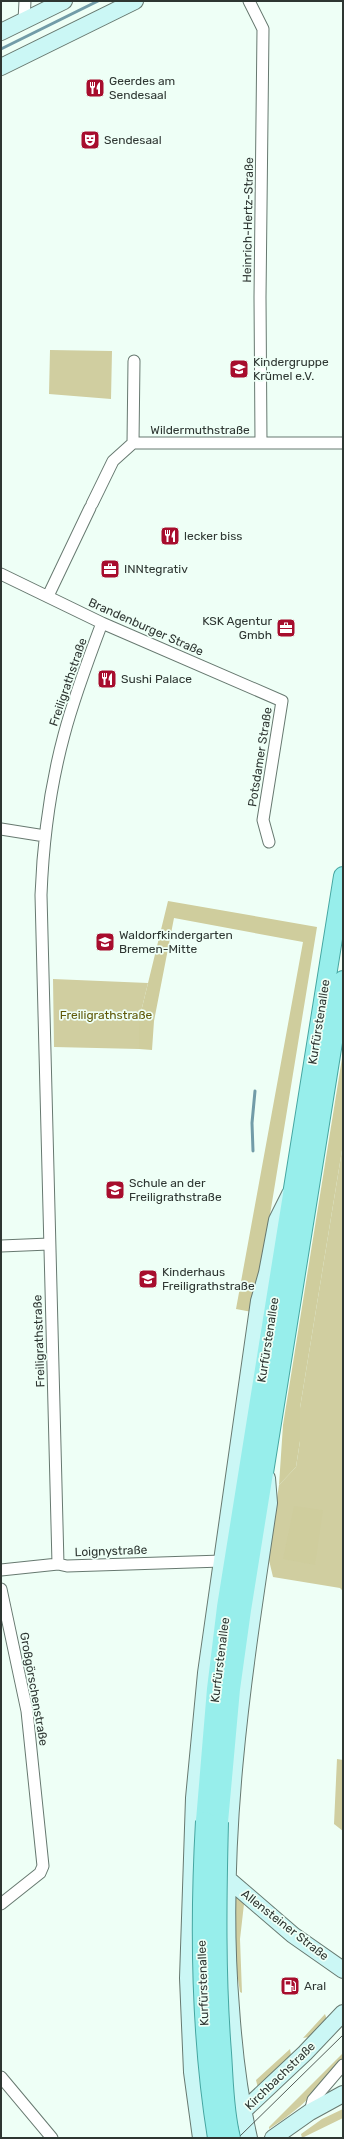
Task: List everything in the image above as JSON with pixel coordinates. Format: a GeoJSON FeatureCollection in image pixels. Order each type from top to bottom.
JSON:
{"type":"FeatureCollection","features":[{"type":"Feature","properties":{"kind":"main road"},"geometry":{"type":"LineString","coordinates":[[1,32],[64,1]]}},
{"type":"Feature","properties":{"kind":"main road"},"geometry":{"type":"LineString","coordinates":[[1,67],[135,1]]}},
{"type":"Feature","properties":{"kind":"main road","name":"Kurfürstenallee"},"geometry":{"type":"LineString","coordinates":[[223,2138],[225,2097],[217,1967],[212,1822],[216,1689],[226,1607],[343,876]]}},
{"type":"Feature","properties":{"kind":"main road","name":"Kurfürstenallee"},"geometry":{"type":"LineString","coordinates":[[212,1822],[265,1463],[343,980]]}},
{"type":"Feature","properties":{"kind":"main road","name":"Kurfürstenallee"},"geometry":{"type":"LineString","coordinates":[[201,2138],[196,2114],[190,2036],[188,1978],[194,1798],[205,1686],[259,1301],[267,1273],[276,1220],[292,1191]]}},
{"type":"Feature","properties":{"kind":"main road","name":"Kurfürstenallee"},"geometry":{"type":"LineString","coordinates":[[249,2138],[243,2112],[228,1983],[228,1879],[232,1793],[241,1692],[269,1503],[265,1463]]}},
{"type":"Feature","properties":{"kind":"main road","name":"Allensteiner Straße"},"geometry":{"type":"LineString","coordinates":[[228,1879],[293,1935],[343,1970]]}},
{"type":"Feature","properties":{"kind":"main road","name":"Kirchbachstraße"},"geometry":{"type":"LineString","coordinates":[[223,2138],[243,2112],[305,2053],[343,2013]]}},
{"type":"Feature","properties":{"kind":"main road"},"geometry":{"type":"LineString","coordinates":[[274,2138],[310,2112],[343,2094]]}},
{"type":"Feature","properties":{"kind":"main road"},"geometry":{"type":"LineString","coordinates":[[196,2114],[208,2129],[223,2138]]}},
{"type":"Feature","properties":{"kind":"street"},"geometry":{"type":"LineString","coordinates":[[24,20],[25,1]]}},
{"type":"Feature","properties":{"kind":"street","name":"Heinrich-Hertz-Straße"},"geometry":{"type":"LineString","coordinates":[[249,1],[263,29],[260,297],[261,442]]}},
{"type":"Feature","properties":{"kind":"street"},"geometry":{"type":"LineString","coordinates":[[133,443],[134,361]]}},
{"type":"Feature","properties":{"kind":"street","name":"Wildermuthstraße"},"geometry":{"type":"LineString","coordinates":[[48,596],[113,461],[133,443],[343,443]]}},
{"type":"Feature","properties":{"kind":"street","name":"Brandenburger Straße"},"geometry":{"type":"LineString","coordinates":[[1,574],[102,623],[282,701]]}},
{"type":"Feature","properties":{"kind":"street","name":"Freiligrathstraße"},"geometry":{"type":"LineString","coordinates":[[58,1564],[46,1139],[46,1062],[40,939],[41,888],[45,836],[64,736],[83,674],[102,623]]}},
{"type":"Feature","properties":{"kind":"street","name":"Potsdamer Straße"},"geometry":{"type":"LineString","coordinates":[[269,842],[263,820],[282,701]]}},
{"type":"Feature","properties":{"kind":"street"},"geometry":{"type":"LineString","coordinates":[[1,829],[45,836]]}},
{"type":"Feature","properties":{"kind":"street"},"geometry":{"type":"LineString","coordinates":[[1,1246],[49,1244]]}},
{"type":"Feature","properties":{"kind":"street","name":"Loignystraße"},"geometry":{"type":"LineString","coordinates":[[1,1570],[58,1564],[67,1566],[222,1561]]}},
{"type":"Feature","properties":{"kind":"street","name":"Großgörschenstraße"},"geometry":{"type":"LineString","coordinates":[[1,1589],[27,1711],[43,1866],[40,1873],[1,1904]]}},
{"type":"Feature","properties":{"kind":"street"},"geometry":{"type":"LineString","coordinates":[[310,2112],[313,2100],[343,2066]]}},
{"type":"Feature","properties":{"kind":"street"},"geometry":{"type":"LineString","coordinates":[[1,2077],[52,2138]]}},
{"type":"Feature","properties":{"kind":"green space"},"geometry":{"type":"Polygon","coordinates":[[[50,350],[112,351],[111,399],[49,394],[50,350]]]}},
{"type":"Feature","properties":{"kind":"green space","name":"Freiligrathstraße"},"geometry":{"type":"Polygon","coordinates":[[[53,979],[148,983],[139,1020],[139,1049],[54,1047],[53,979]]]}},
{"type":"Feature","properties":{"kind":"green space"},"geometry":{"type":"Polygon","coordinates":[[[343,1144],[343,1591],[340,1588],[273,1577],[268,1556],[279,1485],[296,1467],[300,1441],[300,1408],[343,1144]]]}},
{"type":"Feature","properties":{"kind":"green space"},"geometry":{"type":"Polygon","coordinates":[[[337,1759],[343,1760],[343,1831],[334,1824],[337,1759]]]}},
{"type":"Feature","properties":{"kind":"green space"},"geometry":{"type":"Polygon","coordinates":[[[236,1894],[244,1904],[240,1939],[242,1993],[240,1992],[235,1959],[236,1894]]]}},
{"type":"Feature","properties":{"kind":"green space"},"geometry":{"type":"Polygon","coordinates":[[[325,2014],[327,2020],[309,2037],[303,2038],[325,2014]]]}},
{"type":"Feature","properties":{"kind":"green space"},"geometry":{"type":"Polygon","coordinates":[[[290,2049],[291,2055],[258,2088],[256,2080],[290,2049]]]}},
{"type":"Feature","properties":{"kind":"green space"},"geometry":{"type":"Polygon","coordinates":[[[343,2053],[343,2061],[317,2090],[291,2114],[269,2129],[269,2127],[343,2053]]]}},
{"type":"Feature","properties":{"kind":"green space"},"geometry":{"type":"Polygon","coordinates":[[[343,2109],[343,2118],[302,2138],[301,2134],[322,2119],[343,2109]]]}},
{"type":"Feature","properties":{"kind":"shaded area"},"geometry":{"type":"Polygon","coordinates":[[[168,901],[317,927],[268,1227],[252,1312],[236,1309],[303,942],[174,918],[154,1021],[152,1050],[139,1049],[139,1020],[168,901]]]}},
{"type":"Feature","properties":{"kind":"shaded area"},"geometry":{"type":"Polygon","coordinates":[[[343,1052],[343,1144],[300,1408],[300,1441],[296,1467],[279,1485],[283,1425],[343,1052]]]}},
{"type":"Feature","properties":{"kind":"shaded area"},"geometry":{"type":"Polygon","coordinates":[[[294,1506],[323,1510],[315,1565],[283,1559],[294,1506]]]}},
{"type":"Feature","properties":{"kind":"waterway"},"geometry":{"type":"LineString","coordinates":[[1,49],[98,1]]}},
{"type":"Feature","properties":{"kind":"waterway"},"geometry":{"type":"LineString","coordinates":[[253,1151],[252,1123],[255,1091]]}},
{"type":"Feature","properties":{"kind":"tram line"},"geometry":{"type":"LineString","coordinates":[[238,2138],[343,2035]]}},
{"type":"Feature","properties":{"kind":"place","name":"Geerdes am Sendesaal"},"geometry":{"type":"Point","coordinates":[95,88]}},
{"type":"Feature","properties":{"kind":"place","name":"Sendesaal"},"geometry":{"type":"Point","coordinates":[90,140]}},
{"type":"Feature","properties":{"kind":"place","name":"Kindergruppe Krümel e.V."},"geometry":{"type":"Point","coordinates":[239,369]}},
{"type":"Feature","properties":{"kind":"place","name":"lecker biss"},"geometry":{"type":"Point","coordinates":[170,536]}},
{"type":"Feature","properties":{"kind":"place","name":"INNtegrativ"},"geometry":{"type":"Point","coordinates":[110,569]}},
{"type":"Feature","properties":{"kind":"place","name":"KSK Agentur Gmbh"},"geometry":{"type":"Point","coordinates":[286,628]}},
{"type":"Feature","properties":{"kind":"place","name":"Sushi Palace"},"geometry":{"type":"Point","coordinates":[107,679]}},
{"type":"Feature","properties":{"kind":"place","name":"Waldorfkindergarten Bremen-Mitte"},"geometry":{"type":"Point","coordinates":[105,942]}},
{"type":"Feature","properties":{"kind":"place","name":"Schule an der Freiligrathstraße"},"geometry":{"type":"Point","coordinates":[115,1190]}},
{"type":"Feature","properties":{"kind":"place","name":"Kinderhaus Freiligrathstraße"},"geometry":{"type":"Point","coordinates":[148,1279]}},
{"type":"Feature","properties":{"kind":"place","name":"Aral"},"geometry":{"type":"Point","coordinates":[290,1986]}}]}
